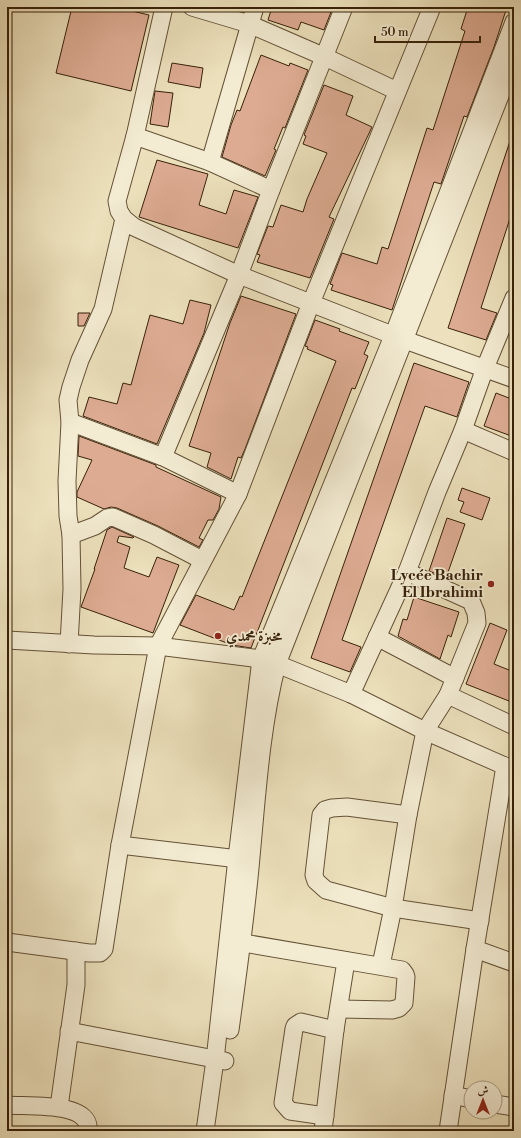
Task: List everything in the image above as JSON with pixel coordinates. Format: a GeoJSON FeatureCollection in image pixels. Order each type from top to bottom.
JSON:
{"type":"FeatureCollection","features":[{"type":"Feature","properties":{"kind":"street"},"geometry":{"type":"LineString","coordinates":[[164,7],[135,136],[117,201],[119,211],[124,219],[134,227],[239,275],[399,338],[514,379]]}},
{"type":"Feature","properties":{"kind":"street"},"geometry":{"type":"LineString","coordinates":[[192,7],[249,24],[325,57],[397,91]]}},
{"type":"Feature","properties":{"kind":"street"},"geometry":{"type":"LineString","coordinates":[[210,162],[255,7]]}},
{"type":"Feature","properties":{"kind":"street"},"geometry":{"type":"LineString","coordinates":[[163,457],[239,275],[271,190],[344,7]]}},
{"type":"Feature","properties":{"kind":"street"},"geometry":{"type":"LineString","coordinates":[[7,942],[100,953],[105,946],[120,845],[158,646],[238,494],[312,303],[432,7]]}},
{"type":"Feature","properties":{"kind":"street"},"geometry":{"type":"LineString","coordinates":[[244,859],[277,664],[399,338],[514,22]]}},
{"type":"Feature","properties":{"kind":"street"},"geometry":{"type":"LineString","coordinates":[[215,1131],[220,1061],[244,859],[260,659],[399,338],[514,60]]}},
{"type":"Feature","properties":{"kind":"street"},"geometry":{"type":"LineString","coordinates":[[135,136],[210,162],[271,190]]}},
{"type":"Feature","properties":{"kind":"street"},"geometry":{"type":"LineString","coordinates":[[69,644],[72,588],[71,536],[68,516],[70,422],[68,400],[80,360],[102,309],[124,219]]}},
{"type":"Feature","properties":{"kind":"street"},"geometry":{"type":"LineString","coordinates":[[351,694],[407,572],[437,492],[463,430],[485,368],[513,304]]}},
{"type":"Feature","properties":{"kind":"street"},"geometry":{"type":"LineString","coordinates":[[70,422],[163,457],[238,494]]}},
{"type":"Feature","properties":{"kind":"street"},"geometry":{"type":"LineString","coordinates":[[463,430],[514,452]]}},
{"type":"Feature","properties":{"kind":"street"},"geometry":{"type":"LineString","coordinates":[[71,536],[112,517],[154,535],[202,560]]}},
{"type":"Feature","properties":{"kind":"street"},"geometry":{"type":"LineString","coordinates":[[381,965],[393,908],[408,815],[425,731],[448,695],[477,623],[476,613],[471,601],[407,572]]}},
{"type":"Feature","properties":{"kind":"street"},"geometry":{"type":"LineString","coordinates":[[377,636],[455,678]]}},
{"type":"Feature","properties":{"kind":"street"},"geometry":{"type":"LineString","coordinates":[[7,640],[69,644],[158,646],[260,659],[277,664],[351,694],[425,731],[510,768],[475,949],[448,1131]]}},
{"type":"Feature","properties":{"kind":"street"},"geometry":{"type":"LineString","coordinates":[[448,695],[514,726]]}},
{"type":"Feature","properties":{"kind":"street"},"geometry":{"type":"LineString","coordinates":[[408,815],[346,808],[332,808],[325,810],[321,815],[314,875],[316,881],[326,890],[393,908],[480,921]]}},
{"type":"Feature","properties":{"kind":"street"},"geometry":{"type":"LineString","coordinates":[[120,845],[244,859]]}},
{"type":"Feature","properties":{"kind":"street"},"geometry":{"type":"LineString","coordinates":[[235,941],[346,961],[381,965],[402,970],[404,972],[406,977],[404,1001],[402,1005],[392,1010],[339,1009]]}},
{"type":"Feature","properties":{"kind":"street"},"geometry":{"type":"LineString","coordinates":[[475,949],[514,963]]}},
{"type":"Feature","properties":{"kind":"street"},"geometry":{"type":"LineString","coordinates":[[59,1107],[76,985],[76,951]]}},
{"type":"Feature","properties":{"kind":"street"},"geometry":{"type":"LineString","coordinates":[[335,1030],[301,1022],[295,1026],[283,1103],[290,1111],[324,1124],[335,1030],[346,961]]}},
{"type":"Feature","properties":{"kind":"street"},"geometry":{"type":"LineString","coordinates":[[69,1031],[220,1061]]}},
{"type":"Feature","properties":{"kind":"street"},"geometry":{"type":"LineString","coordinates":[[205,1131],[220,1061]]}},
{"type":"Feature","properties":{"kind":"street"},"geometry":{"type":"LineString","coordinates":[[453,1095],[463,1097]]}},
{"type":"Feature","properties":{"kind":"street"},"geometry":{"type":"LineString","coordinates":[[7,1105],[59,1107],[82,1116],[88,1122],[88,1131]]}},
{"type":"Feature","properties":{"kind":"street"},"geometry":{"type":"LineString","coordinates":[[503,1105],[514,1106]]}},
{"type":"Feature","properties":{"kind":"building"},"geometry":{"type":"Polygon","coordinates":[[[72,7],[115,7],[149,15],[131,91],[56,73],[72,7]]]}},
{"type":"Feature","properties":{"kind":"building"},"geometry":{"type":"Polygon","coordinates":[[[272,7],[333,7],[324,30],[301,22],[298,30],[268,20],[272,7]]]}},
{"type":"Feature","properties":{"kind":"building"},"geometry":{"type":"Polygon","coordinates":[[[468,7],[507,7],[494,47],[467,117],[464,116],[441,184],[434,182],[392,310],[331,290],[333,285],[330,284],[342,253],[377,264],[382,247],[388,249],[427,128],[433,130],[465,31],[461,29],[468,7]]]}},
{"type":"Feature","properties":{"kind":"building"},"geometry":{"type":"Polygon","coordinates":[[[261,55],[289,66],[290,63],[308,70],[285,128],[283,127],[274,149],[276,150],[265,176],[222,157],[231,125],[237,110],[240,111],[261,55]]]}},
{"type":"Feature","properties":{"kind":"building"},"geometry":{"type":"Polygon","coordinates":[[[172,63],[203,68],[200,88],[168,82],[172,63]]]}},
{"type":"Feature","properties":{"kind":"building"},"geometry":{"type":"Polygon","coordinates":[[[324,85],[353,96],[346,115],[372,127],[329,217],[334,219],[310,278],[257,262],[260,255],[257,254],[268,226],[273,227],[281,205],[303,212],[327,153],[303,144],[306,136],[304,135],[324,85]]]}},
{"type":"Feature","properties":{"kind":"building"},"geometry":{"type":"Polygon","coordinates":[[[155,91],[173,93],[168,127],[150,124],[155,91]]]}},
{"type":"Feature","properties":{"kind":"building"},"geometry":{"type":"Polygon","coordinates":[[[512,135],[514,135],[514,206],[481,308],[497,313],[486,340],[448,328],[512,135]]]}},
{"type":"Feature","properties":{"kind":"building"},"geometry":{"type":"Polygon","coordinates":[[[157,160],[208,174],[199,205],[226,214],[234,190],[258,197],[238,248],[139,217],[157,160]]]}},
{"type":"Feature","properties":{"kind":"building"},"geometry":{"type":"Polygon","coordinates":[[[241,296],[296,314],[245,449],[241,458],[238,457],[231,479],[207,467],[211,453],[189,446],[230,323],[241,296]]]}},
{"type":"Feature","properties":{"kind":"building"},"geometry":{"type":"Polygon","coordinates":[[[190,300],[211,305],[204,333],[157,444],[83,416],[89,397],[117,404],[123,383],[131,385],[150,315],[183,324],[190,300]]]}},
{"type":"Feature","properties":{"kind":"building"},"geometry":{"type":"Polygon","coordinates":[[[78,313],[90,313],[84,326],[78,326],[78,313]]]}},
{"type":"Feature","properties":{"kind":"building"},"geometry":{"type":"Polygon","coordinates":[[[315,320],[369,342],[364,354],[368,356],[355,389],[352,388],[251,648],[232,645],[180,625],[196,595],[234,610],[240,596],[242,597],[336,361],[307,349],[308,347],[305,346],[315,320]]]}},
{"type":"Feature","properties":{"kind":"building"},"geometry":{"type":"Polygon","coordinates":[[[414,363],[469,382],[457,417],[425,406],[342,640],[361,647],[350,672],[311,658],[414,363]]]}},
{"type":"Feature","properties":{"kind":"building"},"geometry":{"type":"Polygon","coordinates":[[[496,393],[514,400],[514,437],[484,426],[496,393]]]}},
{"type":"Feature","properties":{"kind":"building"},"geometry":{"type":"Polygon","coordinates":[[[79,436],[156,465],[156,467],[221,497],[219,509],[213,520],[208,520],[199,538],[203,540],[199,547],[158,526],[117,508],[111,507],[104,509],[77,497],[77,492],[92,460],[78,456],[79,436]]]}},
{"type":"Feature","properties":{"kind":"building"},"geometry":{"type":"Polygon","coordinates":[[[462,488],[490,498],[482,520],[460,512],[464,502],[458,500],[462,488]]]}},
{"type":"Feature","properties":{"kind":"building"},"geometry":{"type":"Polygon","coordinates":[[[447,518],[465,524],[446,578],[429,571],[447,518]]]}},
{"type":"Feature","properties":{"kind":"building"},"geometry":{"type":"Polygon","coordinates":[[[112,527],[134,537],[119,536],[117,542],[130,547],[124,568],[149,577],[157,557],[179,565],[153,633],[81,607],[107,530],[112,527]]]}},
{"type":"Feature","properties":{"kind":"building"},"geometry":{"type":"Polygon","coordinates":[[[414,597],[459,612],[451,637],[448,635],[440,659],[398,636],[403,619],[407,620],[414,597]]]}},
{"type":"Feature","properties":{"kind":"building"},"geometry":{"type":"Polygon","coordinates":[[[490,623],[507,630],[494,664],[514,672],[514,703],[466,684],[490,623]]]}},
{"type":"Feature","properties":{"kind":"place","name":"Lycée Bachir El Ibrahimi"},"geometry":{"type":"Point","coordinates":[491,584]}},
{"type":"Feature","properties":{"kind":"place","name":"مخبزة محمدي"},"geometry":{"type":"Point","coordinates":[218,636]}}]}
